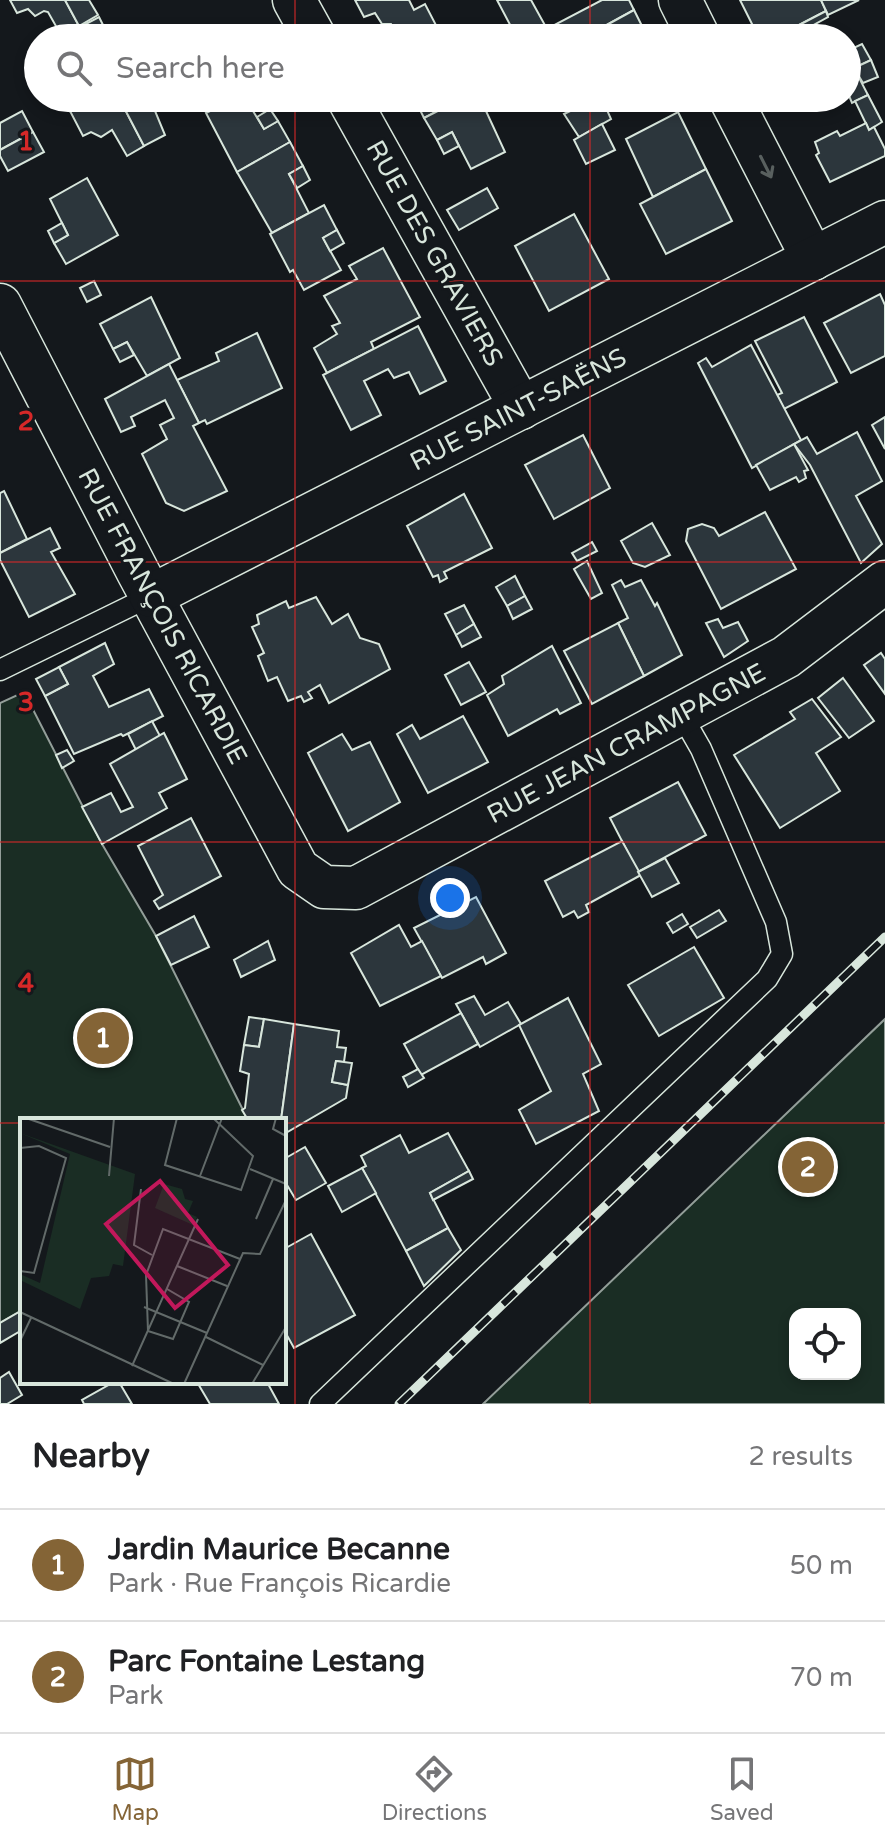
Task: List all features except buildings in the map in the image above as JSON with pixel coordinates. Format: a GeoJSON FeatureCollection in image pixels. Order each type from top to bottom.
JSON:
{"type":"FeatureCollection","features":[{"type":"Feature","properties":{"kind":"street"},"geometry":{"type":"LineString","coordinates":[[294,0],[307,24]]}},
{"type":"Feature","properties":{"kind":"street"},"geometry":{"type":"LineString","coordinates":[[680,0],[692,24]]}},
{"type":"Feature","properties":{"kind":"street","name":"RUE DES GRAVIERS"},"geometry":{"type":"LineString","coordinates":[[356,112],[521,408]]}},
{"type":"Feature","properties":{"kind":"street"},"geometry":{"type":"LineString","coordinates":[[737,112],[813,259]]}},
{"type":"Feature","properties":{"kind":"street","name":"RUE SAINT-SAËNS"},"geometry":{"type":"LineString","coordinates":[[151,596],[885,222]]}},
{"type":"Feature","properties":{"kind":"street","name":"RUE FRANÇOIS RICARDIE"},"geometry":{"type":"LineString","coordinates":[[0,305],[151,596],[298,869],[324,887],[356,888]]}},
{"type":"Feature","properties":{"kind":"street","name":"RUE JEAN CRAMPAGNE"},"geometry":{"type":"LineString","coordinates":[[356,888],[786,657],[885,582]]}},
{"type":"Feature","properties":{"kind":"lane"},"geometry":{"type":"LineString","coordinates":[[0,670],[151,596]]}},
{"type":"Feature","properties":{"kind":"lane"},"geometry":{"type":"LineString","coordinates":[[320,1404],[767,979],[776,966],[782,954],[776,922],[701,749],[681,714]]}},
{"type":"Feature","properties":{"kind":"green space"},"geometry":{"type":"Polygon","coordinates":[[[24,692],[102,844],[156,936],[247,1118],[20,1118],[20,1311],[0,1323],[0,703],[24,692]]]}},
{"type":"Feature","properties":{"kind":"green space"},"geometry":{"type":"Polygon","coordinates":[[[885,1019],[885,1404],[483,1404],[885,1019]]]}},
{"type":"Feature","properties":{"kind":"railway"},"geometry":{"type":"LineString","coordinates":[[399,1404],[885,937]]}},
{"type":"Feature","properties":{"kind":"place","name":"Jardin Maurice Becanne"},"geometry":{"type":"Point","coordinates":[103,1038]}},
{"type":"Feature","properties":{"kind":"place","name":"Parc Fontaine Lestang"},"geometry":{"type":"Point","coordinates":[808,1167]}}]}
